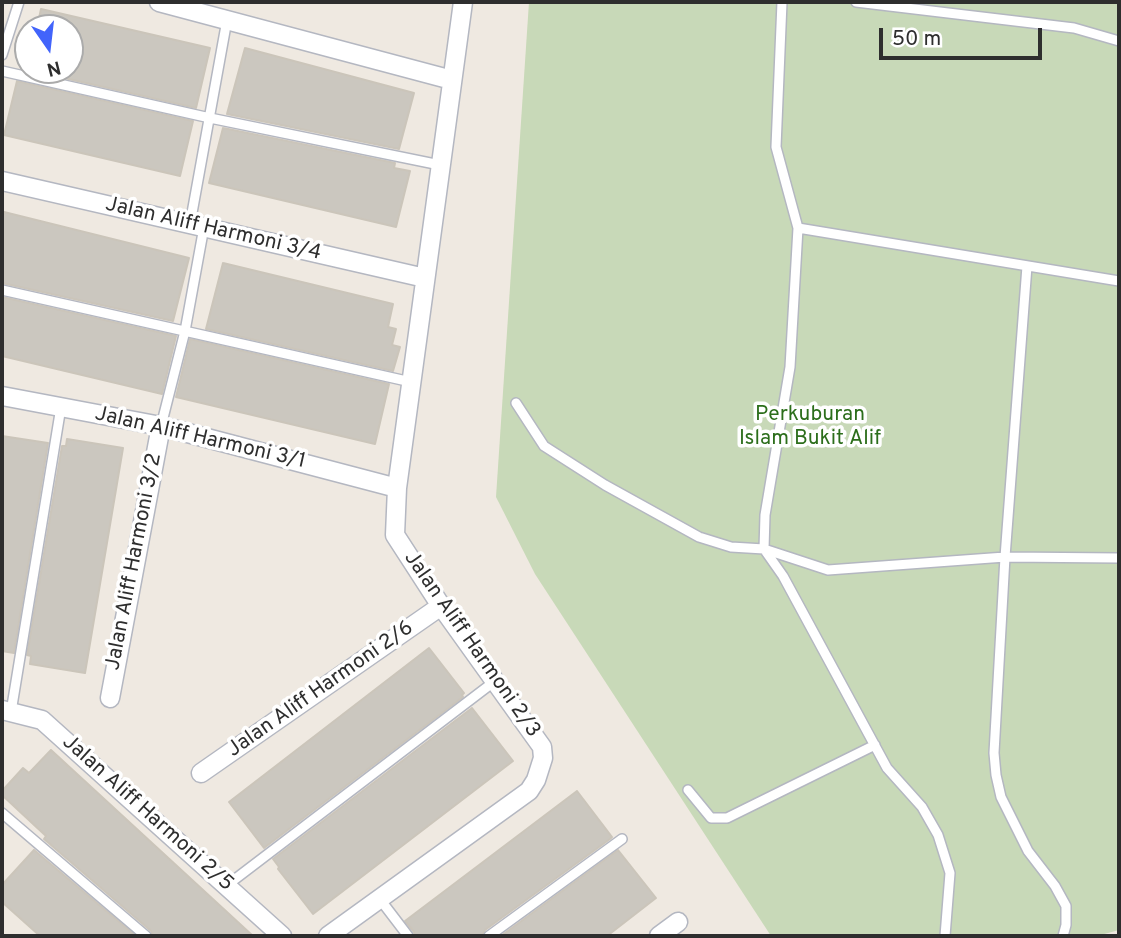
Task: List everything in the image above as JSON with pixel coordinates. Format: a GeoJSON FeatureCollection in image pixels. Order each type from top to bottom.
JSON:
{"type":"FeatureCollection","features":[{"type":"Feature","properties":{"kind":"street"},"geometry":{"type":"LineString","coordinates":[[159,2],[452,80]]}},
{"type":"Feature","properties":{"kind":"street","name":"Jalan Aliff Harmoni 2/3"},"geometry":{"type":"LineString","coordinates":[[328,936],[529,791],[536,780],[543,758],[542,747],[441,606],[395,535],[397,488],[463,2]]}},
{"type":"Feature","properties":{"kind":"street","name":"Jalan Aliff Harmoni 3/4"},"geometry":{"type":"LineString","coordinates":[[2,181],[425,278]]}},
{"type":"Feature","properties":{"kind":"street","name":"Jalan Aliff Harmoni 3/1"},"geometry":{"type":"LineString","coordinates":[[2,396],[161,426],[397,488]]}},
{"type":"Feature","properties":{"kind":"street","name":"Jalan Aliff Harmoni 3/2"},"geometry":{"type":"LineString","coordinates":[[110,698],[161,426]]}},
{"type":"Feature","properties":{"kind":"street","name":"Jalan Aliff Harmoni 2/6"},"geometry":{"type":"LineString","coordinates":[[201,773],[441,606]]}},
{"type":"Feature","properties":{"kind":"street","name":"Jalan Aliff Harmoni 2/5"},"geometry":{"type":"LineString","coordinates":[[6,711],[43,720],[282,936]]}},
{"type":"Feature","properties":{"kind":"street"},"geometry":{"type":"LineString","coordinates":[[659,936],[678,922]]}},
{"type":"Feature","properties":{"kind":"lane"},"geometry":{"type":"LineString","coordinates":[[2,55],[19,2]]}},
{"type":"Feature","properties":{"kind":"lane"},"geometry":{"type":"LineString","coordinates":[[782,2],[776,147],[798,228],[790,367],[765,515],[764,549],[783,576],[887,768],[922,807],[939,835],[950,873],[945,936]]}},
{"type":"Feature","properties":{"kind":"lane"},"geometry":{"type":"LineString","coordinates":[[856,2],[1074,29],[1119,41]]}},
{"type":"Feature","properties":{"kind":"lane"},"geometry":{"type":"LineString","coordinates":[[161,426],[185,331],[209,118],[227,20]]}},
{"type":"Feature","properties":{"kind":"lane"},"geometry":{"type":"LineString","coordinates":[[2,71],[209,118],[440,165]]}},
{"type":"Feature","properties":{"kind":"lane"},"geometry":{"type":"LineString","coordinates":[[798,228],[1027,266],[1118,278]]}},
{"type":"Feature","properties":{"kind":"lane"},"geometry":{"type":"LineString","coordinates":[[1027,266],[1005,557],[994,753],[1001,797],[1028,851],[1055,886],[1066,906],[1063,936]]}},
{"type":"Feature","properties":{"kind":"lane"},"geometry":{"type":"LineString","coordinates":[[2,290],[411,382]]}},
{"type":"Feature","properties":{"kind":"lane"},"geometry":{"type":"LineString","coordinates":[[516,403],[544,446],[605,485],[699,537],[731,547],[764,549],[828,569],[1005,557],[1119,558]]}},
{"type":"Feature","properties":{"kind":"lane"},"geometry":{"type":"LineString","coordinates":[[6,711],[61,407]]}},
{"type":"Feature","properties":{"kind":"lane"},"geometry":{"type":"LineString","coordinates":[[226,886],[495,681]]}},
{"type":"Feature","properties":{"kind":"lane"},"geometry":{"type":"LineString","coordinates":[[688,790],[711,818],[727,818],[875,745]]}},
{"type":"Feature","properties":{"kind":"lane"},"geometry":{"type":"LineString","coordinates":[[2,813],[146,936]]}},
{"type":"Feature","properties":{"kind":"lane"},"geometry":{"type":"LineString","coordinates":[[489,936],[622,839]]}},
{"type":"Feature","properties":{"kind":"lane"},"geometry":{"type":"LineString","coordinates":[[379,898],[408,936]]}},
{"type":"Feature","properties":{"kind":"green space","name":"Perkuburan Islam Bukit Alif"},"geometry":{"type":"Polygon","coordinates":[[[529,2],[1119,2],[1119,930],[1097,936],[771,936],[535,574],[496,497],[529,2]]]}},
{"type":"Feature","properties":{"kind":"building"},"geometry":{"type":"Polygon","coordinates":[[[41,9],[63,14],[40,14],[41,9]]]}},
{"type":"Feature","properties":{"kind":"building"},"geometry":{"type":"Polygon","coordinates":[[[84,19],[210,48],[196,108],[84,83],[84,19]]]}},
{"type":"Feature","properties":{"kind":"building"},"geometry":{"type":"Polygon","coordinates":[[[245,48],[414,93],[399,149],[227,114],[245,48]]]}},
{"type":"Feature","properties":{"kind":"building"},"geometry":{"type":"Polygon","coordinates":[[[16,84],[30,84],[193,121],[180,176],[4,135],[16,84]]]}},
{"type":"Feature","properties":{"kind":"building"},"geometry":{"type":"Polygon","coordinates":[[[223,128],[395,163],[394,168],[410,171],[396,227],[209,183],[223,128]]]}},
{"type":"Feature","properties":{"kind":"building"},"geometry":{"type":"Polygon","coordinates":[[[4,212],[189,258],[173,321],[2,283],[4,212]]]}},
{"type":"Feature","properties":{"kind":"building"},"geometry":{"type":"Polygon","coordinates":[[[223,263],[393,304],[388,327],[396,329],[392,345],[400,347],[393,371],[206,329],[223,263]]]}},
{"type":"Feature","properties":{"kind":"building"},"geometry":{"type":"Polygon","coordinates":[[[2,297],[176,336],[162,394],[2,356],[2,297]]]}},
{"type":"Feature","properties":{"kind":"building"},"geometry":{"type":"Polygon","coordinates":[[[190,339],[389,384],[375,444],[176,397],[190,339]]]}},
{"type":"Feature","properties":{"kind":"building"},"geometry":{"type":"Polygon","coordinates":[[[2,436],[48,443],[14,653],[2,651],[2,436]]]}},
{"type":"Feature","properties":{"kind":"building"},"geometry":{"type":"Polygon","coordinates":[[[67,439],[123,448],[85,673],[30,664],[31,656],[27,655],[62,446],[66,446],[67,439]]]}},
{"type":"Feature","properties":{"kind":"building"},"geometry":{"type":"Polygon","coordinates":[[[429,648],[464,693],[463,697],[264,848],[229,802],[429,648]]]}},
{"type":"Feature","properties":{"kind":"building"},"geometry":{"type":"Polygon","coordinates":[[[472,708],[513,761],[313,914],[273,859],[472,708]]]}},
{"type":"Feature","properties":{"kind":"building"},"geometry":{"type":"Polygon","coordinates":[[[51,750],[253,936],[153,936],[151,931],[44,839],[46,836],[2,795],[2,791],[23,768],[29,773],[51,750]]]}},
{"type":"Feature","properties":{"kind":"building"},"geometry":{"type":"Polygon","coordinates":[[[577,791],[612,837],[610,839],[485,930],[482,936],[415,936],[405,921],[577,791]]]}},
{"type":"Feature","properties":{"kind":"building"},"geometry":{"type":"Polygon","coordinates":[[[34,850],[136,936],[40,936],[2,902],[2,885],[34,850]]]}},
{"type":"Feature","properties":{"kind":"building"},"geometry":{"type":"Polygon","coordinates":[[[618,850],[656,898],[607,936],[501,936],[618,850]]]}}]}
